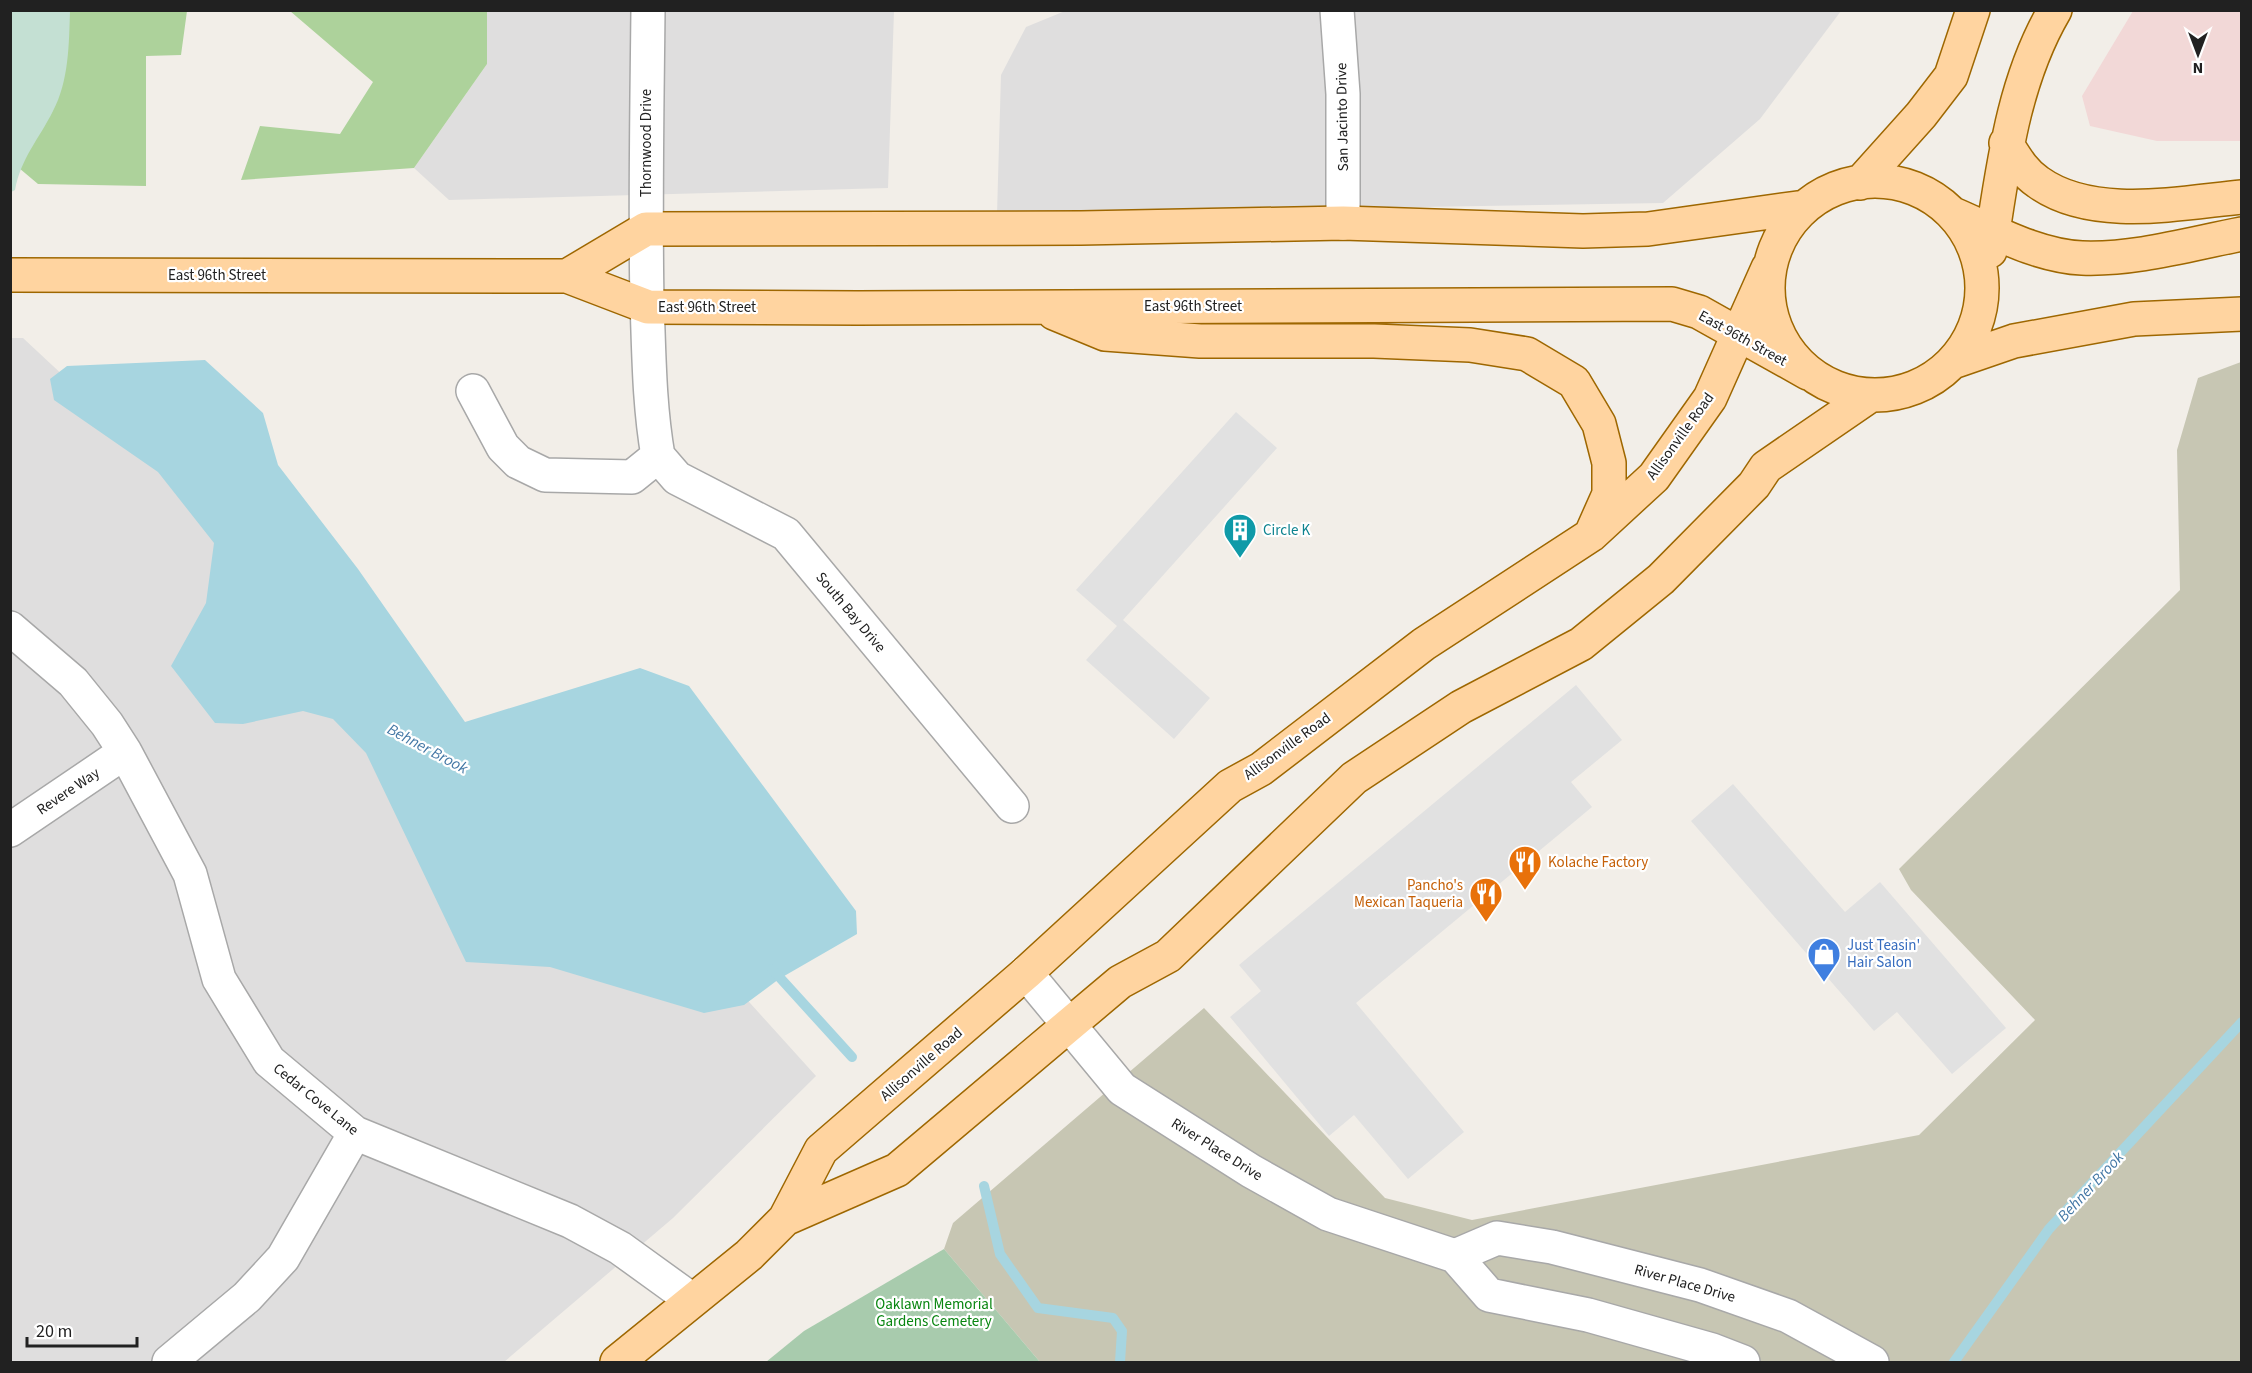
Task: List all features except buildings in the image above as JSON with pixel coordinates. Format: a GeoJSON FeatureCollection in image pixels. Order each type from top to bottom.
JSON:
{"type":"FeatureCollection","features":[{"type":"Feature","properties":{"kind":"main road"},"geometry":{"type":"LineString","coordinates":[[1860,183],[1921,115],[1951,76],[1973,10]]}},
{"type":"Feature","properties":{"kind":"main road"},"geometry":{"type":"LineString","coordinates":[[1983,294],[1980,265],[1970,237],[1953,214],[1929,195],[1902,184],[1873,181],[1844,185],[1817,197],[1795,216],[1778,240],[1768,268],[1767,297],[1774,326],[1788,352],[1808,373],[1833,388],[1871,395],[1891,394],[1919,387],[1944,371],[1964,349],[1977,323],[1983,294],[2006,143],[2022,87],[2055,10]]}},
{"type":"Feature","properties":{"kind":"main road"},"geometry":{"type":"LineString","coordinates":[[2006,143],[2020,166],[2038,183],[2082,203],[2123,206],[2241,197]]}},
{"type":"Feature","properties":{"kind":"main road"},"geometry":{"type":"LineString","coordinates":[[567,276],[646,229],[1081,228],[1343,223],[1583,231],[1648,229],[1805,207]]}},
{"type":"Feature","properties":{"kind":"main road"},"geometry":{"type":"LineString","coordinates":[[1953,214],[2032,248],[2082,258],[2146,252],[2241,234]]}},
{"type":"Feature","properties":{"kind":"main road","name":"Allisonville Road"},"geometry":{"type":"LineString","coordinates":[[617,1362],[748,1255],[785,1219],[821,1150],[1026,973],[1230,786],[1261,769],[1424,644],[1591,535],[1654,477],[1710,398],[1768,268]]}},
{"type":"Feature","properties":{"kind":"main road","name":"East 96th Street"},"geometry":{"type":"LineString","coordinates":[[10,275],[567,276],[647,291],[1041,307],[1672,304],[1699,312],[1808,373]]}},
{"type":"Feature","properties":{"kind":"main road"},"geometry":{"type":"LineString","coordinates":[[1041,307],[1105,334],[1200,340],[1374,341],[1470,345],[1527,354],[1574,382],[1599,424],[1609,463],[1609,494],[1591,535]]}},
{"type":"Feature","properties":{"kind":"main road"},"geometry":{"type":"LineString","coordinates":[[1953,362],[2014,340],[2134,319],[2241,314]]}},
{"type":"Feature","properties":{"kind":"main road","name":"Allisonville Road"},"geometry":{"type":"LineString","coordinates":[[785,1219],[897,1170],[1120,982],[1168,956],[1354,778],[1461,707],[1581,644],[1661,579],[1754,485],[1766,467],[1871,395]]}},
{"type":"Feature","properties":{"kind":"street","name":"Thornwood Drive"},"geometry":{"type":"LineString","coordinates":[[647,291],[648,10]]}},
{"type":"Feature","properties":{"kind":"street","name":"San Jacinto Drive"},"geometry":{"type":"LineString","coordinates":[[1337,10],[1343,94],[1343,223]]}},
{"type":"Feature","properties":{"kind":"street"},"geometry":{"type":"LineString","coordinates":[[473,391],[503,447],[518,462],[545,475],[632,477],[658,456],[650,405],[647,291]]}},
{"type":"Feature","properties":{"kind":"street","name":"South Bay Drive"},"geometry":{"type":"LineString","coordinates":[[658,456],[677,478],[786,534],[1012,806]]}},
{"type":"Feature","properties":{"kind":"street","name":"Cedar Cove Lane"},"geometry":{"type":"LineString","coordinates":[[10,628],[73,682],[126,752],[190,874],[219,979],[268,1060],[356,1133],[570,1221],[620,1248],[692,1300]]}},
{"type":"Feature","properties":{"kind":"street","name":"Revere Way"},"geometry":{"type":"LineString","coordinates":[[10,830],[126,752]]}},
{"type":"Feature","properties":{"kind":"street","name":"River Place Drive"},"geometry":{"type":"LineString","coordinates":[[1026,973],[1070,1023],[1122,1089],[1251,1171],[1328,1214],[1455,1256],[1497,1238],[1563,1250],[1700,1285],[1788,1316],[1872,1362]]}},
{"type":"Feature","properties":{"kind":"street"},"geometry":{"type":"LineString","coordinates":[[169,1362],[247,1297],[283,1258],[356,1133]]}},
{"type":"Feature","properties":{"kind":"street"},"geometry":{"type":"LineString","coordinates":[[1455,1256],[1489,1295],[1588,1315],[1712,1350],[1743,1362]]}},
{"type":"Feature","properties":{"kind":"shaded area"},"geometry":{"type":"Polygon","coordinates":[[[10,11],[70,11],[67,62],[62,87],[53,111],[26,158],[15,190],[11,192],[10,11]]]}},
{"type":"Feature","properties":{"kind":"shaded area"},"geometry":{"type":"Polygon","coordinates":[[[487,11],[894,11],[888,188],[449,200],[414,168],[487,64],[487,11]]]}},
{"type":"Feature","properties":{"kind":"shaded area"},"geometry":{"type":"Polygon","coordinates":[[[1065,11],[1841,11],[1760,119],[1663,203],[997,214],[1001,75],[1026,27],[1065,11]]]}},
{"type":"Feature","properties":{"kind":"shaded area"},"geometry":{"type":"Polygon","coordinates":[[[2133,11],[2241,11],[2241,141],[2157,141],[2090,126],[2082,96],[2133,11]]]}},
{"type":"Feature","properties":{"kind":"shaded area"},"geometry":{"type":"Polygon","coordinates":[[[10,338],[23,338],[303,599],[637,878],[816,1076],[673,1218],[504,1362],[11,1362],[10,338]]]}},
{"type":"Feature","properties":{"kind":"shaded area"},"geometry":{"type":"Polygon","coordinates":[[[2241,362],[2241,1362],[1040,1362],[944,1249],[953,1223],[1204,1008],[1385,1198],[1472,1220],[1919,1135],[2035,1020],[1911,890],[1899,869],[2180,590],[2177,450],[2198,378],[2241,362]]]}},
{"type":"Feature","properties":{"kind":"shaded area"},"geometry":{"type":"Polygon","coordinates":[[[1236,412],[1277,448],[1123,620],[1210,698],[1174,739],[1086,660],[1117,626],[1076,590],[1236,412]]]}},
{"type":"Feature","properties":{"kind":"shaded area"},"geometry":{"type":"Polygon","coordinates":[[[1576,685],[1622,740],[1571,782],[1592,807],[1356,1003],[1464,1132],[1408,1179],[1354,1115],[1329,1136],[1230,1017],[1261,991],[1239,965],[1576,685]]]}},
{"type":"Feature","properties":{"kind":"shaded area"},"geometry":{"type":"Polygon","coordinates":[[[1733,784],[1845,912],[1880,882],[2006,1028],[1952,1074],[1897,1012],[1874,1031],[1691,821],[1733,784]]]}},
{"type":"Feature","properties":{"kind":"green space"},"geometry":{"type":"Polygon","coordinates":[[[11,11],[187,11],[181,55],[146,56],[146,186],[38,184],[19,168],[11,169],[11,11]]]}},
{"type":"Feature","properties":{"kind":"green space"},"geometry":{"type":"Polygon","coordinates":[[[290,11],[487,11],[487,64],[414,168],[241,180],[260,126],[340,134],[373,82],[290,11]]]}},
{"type":"Feature","properties":{"kind":"green space","name":"Oaklawn Memorial Gardens Cemetery"},"geometry":{"type":"Polygon","coordinates":[[[944,1249],[1040,1362],[766,1362],[804,1331],[944,1249]]]}},
{"type":"Feature","properties":{"kind":"water"},"geometry":{"type":"Polygon","coordinates":[[[205,360],[263,413],[278,465],[358,569],[465,722],[640,668],[689,686],[856,911],[857,934],[779,979],[744,1005],[704,1013],[550,967],[466,962],[366,753],[333,719],[303,711],[243,724],[215,723],[171,666],[206,603],[214,543],[158,472],[54,400],[50,379],[67,366],[205,360]]]}},
{"type":"Feature","properties":{"kind":"waterway","name":"Behner Brook"},"geometry":{"type":"LineString","coordinates":[[772,969],[852,1057]]}},
{"type":"Feature","properties":{"kind":"waterway","name":"Behner Brook"},"geometry":{"type":"LineString","coordinates":[[1954,1362],[2049,1229],[2242,1022]]}},
{"type":"Feature","properties":{"kind":"waterway","name":"Behner Brook"},"geometry":{"type":"LineString","coordinates":[[984,1186],[1000,1254],[1038,1308],[1113,1318],[1122,1331],[1120,1362]]}},
{"type":"Feature","properties":{"kind":"place","name":"Circle K"},"geometry":{"type":"Point","coordinates":[1240,559]}},
{"type":"Feature","properties":{"kind":"place","name":"Kolache Factory"},"geometry":{"type":"Point","coordinates":[1525,891]}},
{"type":"Feature","properties":{"kind":"place","name":"Pancho's Mexican Taqueria"},"geometry":{"type":"Point","coordinates":[1486,923]}},
{"type":"Feature","properties":{"kind":"place","name":"Just Teasin' Hair Salon"},"geometry":{"type":"Point","coordinates":[1824,983]}}]}
